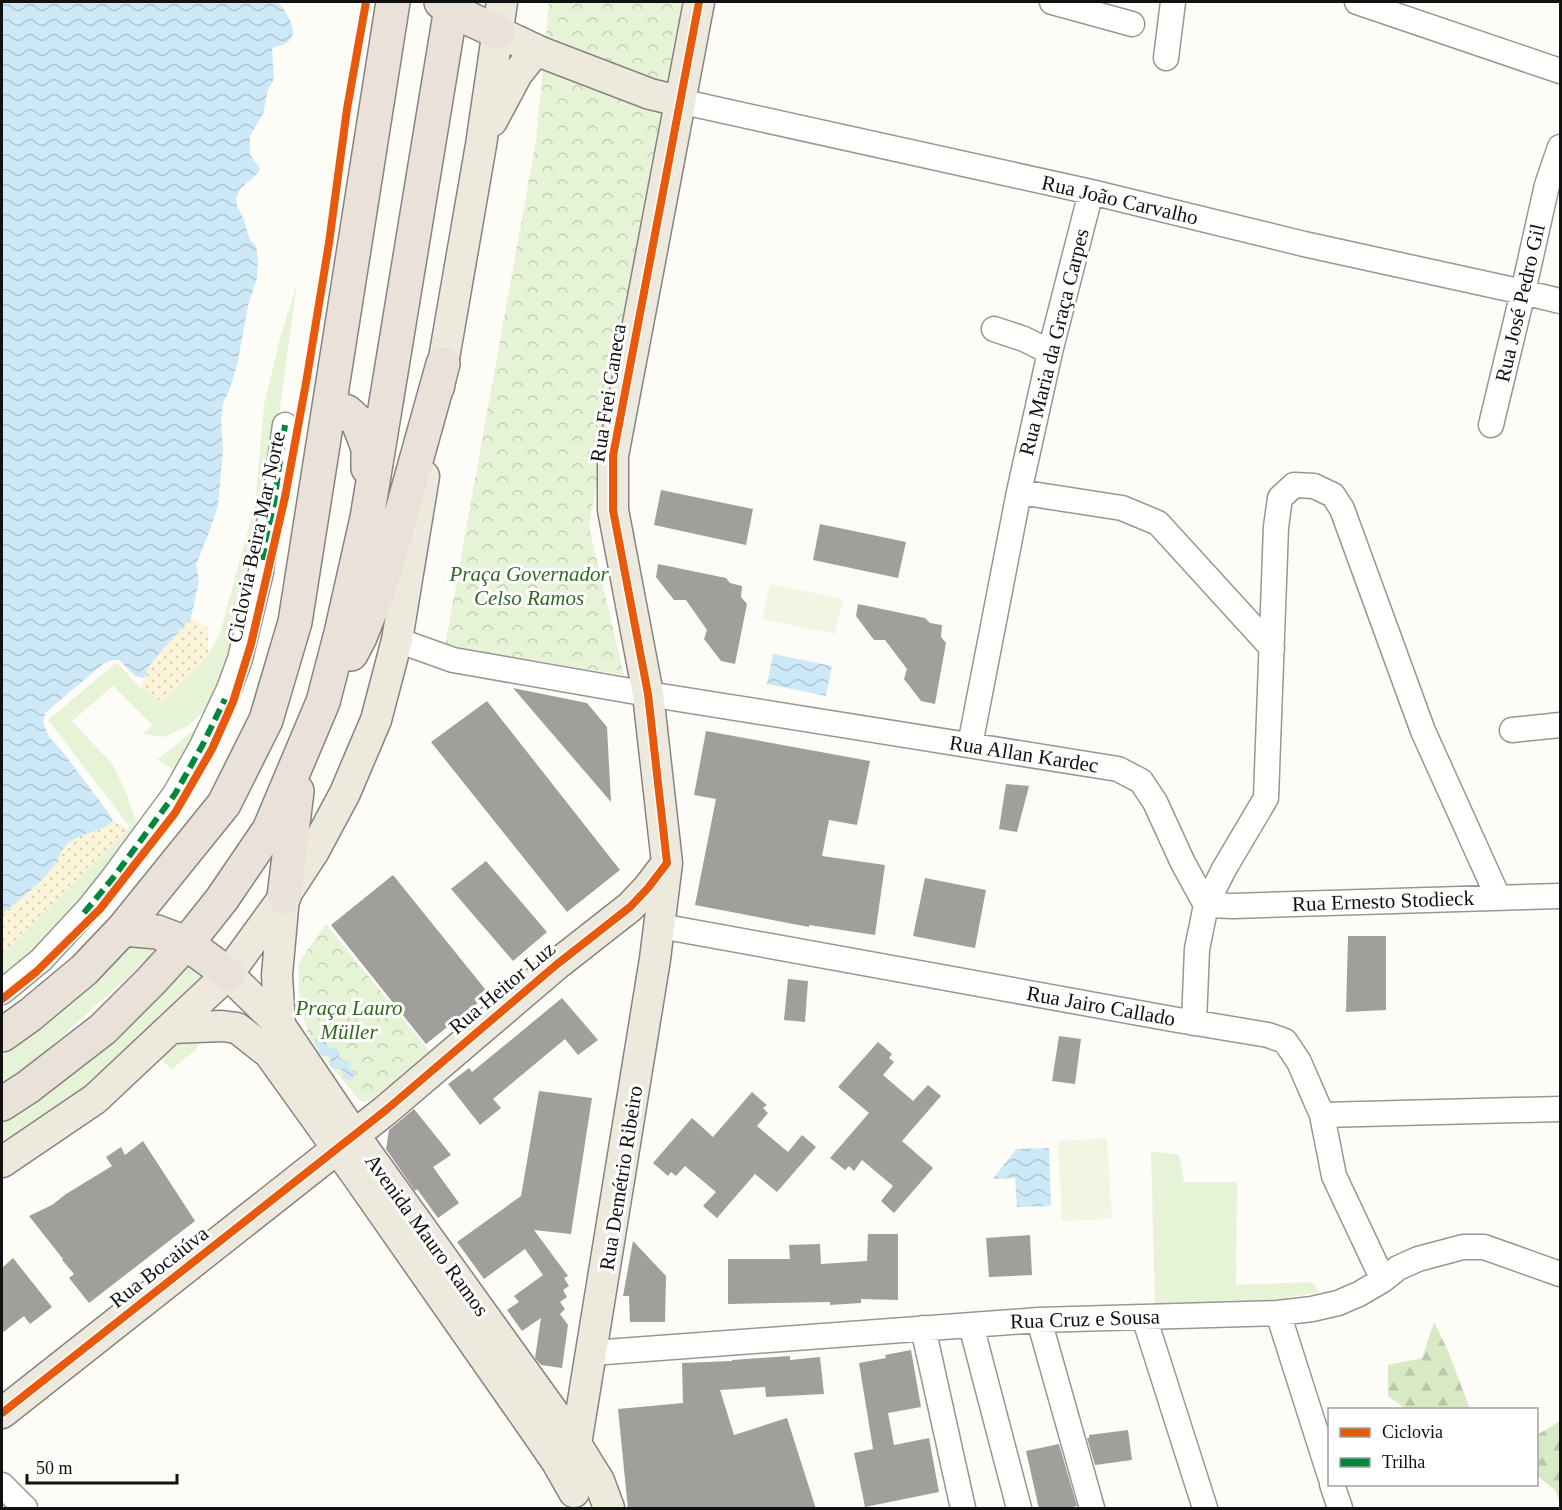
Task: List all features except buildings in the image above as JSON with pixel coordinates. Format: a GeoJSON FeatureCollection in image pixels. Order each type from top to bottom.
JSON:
{"type":"FeatureCollection","features":[{"type":"Feature","properties":{"kind":"highway"},"geometry":{"type":"LineString","coordinates":[[2,1035],[84,970],[123,929],[224,804],[266,720],[295,622],[393,2]]}},
{"type":"Feature","properties":{"kind":"highway"},"geometry":{"type":"LineString","coordinates":[[2,1104],[28,1087],[103,1029],[151,981],[222,899],[269,830],[322,702],[341,633],[367,518],[448,4],[500,17]]}},
{"type":"Feature","properties":{"kind":"highway"},"geometry":{"type":"LineString","coordinates":[[322,702],[360,637],[383,579],[443,364]]}},
{"type":"Feature","properties":{"kind":"highway"},"geometry":{"type":"LineString","coordinates":[[330,405],[347,412],[358,422],[368,448],[367,518]]}},
{"type":"Feature","properties":{"kind":"highway"},"geometry":{"type":"LineString","coordinates":[[284,897],[300,756]]}},
{"type":"Feature","properties":{"kind":"highway"},"geometry":{"type":"LineString","coordinates":[[123,929],[157,932],[186,943],[228,974]]}},
{"type":"Feature","properties":{"kind":"main road","name":"Rua Frei Caneca"},"geometry":{"type":"LineString","coordinates":[[667,863],[648,694],[613,510],[612,456],[699,2]]}},
{"type":"Feature","properties":{"kind":"main road"},"geometry":{"type":"LineString","coordinates":[[500,17],[536,50],[650,94],[679,101]]}},
{"type":"Feature","properties":{"kind":"main road"},"geometry":{"type":"LineString","coordinates":[[2,1162],[95,1098],[228,974],[314,851],[345,794],[376,720],[397,640],[481,145],[500,17]]}},
{"type":"Feature","properties":{"kind":"main road"},"geometry":{"type":"LineString","coordinates":[[481,145],[500,104],[536,50]]}},
{"type":"Feature","properties":{"kind":"main road","name":"Rua Demétrio Ribeiro"},"geometry":{"type":"LineString","coordinates":[[577,1500],[576,1444],[660,927],[667,863]]}},
{"type":"Feature","properties":{"kind":"main road","name":"Rua Heitor Luz"},"geometry":{"type":"LineString","coordinates":[[346,1142],[556,965],[630,907],[667,863]]}},
{"type":"Feature","properties":{"kind":"main road"},"geometry":{"type":"LineString","coordinates":[[280,1025],[278,975],[284,897]]}},
{"type":"Feature","properties":{"kind":"main road","name":"Avenida Mauro Ramos"},"geometry":{"type":"LineString","coordinates":[[228,974],[280,1025],[346,1142],[557,1462],[577,1500]]}},
{"type":"Feature","properties":{"kind":"main road","name":"Avenida Mauro Ramos"},"geometry":{"type":"LineString","coordinates":[[171,1028],[222,1026],[237,1028],[269,1053],[346,1142],[576,1444],[599,1481],[609,1509]]}},
{"type":"Feature","properties":{"kind":"main road","name":"Rua Bocaiúva"},"geometry":{"type":"LineString","coordinates":[[2,1413],[346,1142]]}},
{"type":"Feature","properties":{"kind":"street"},"geometry":{"type":"LineString","coordinates":[[1052,2],[1132,24]]}},
{"type":"Feature","properties":{"kind":"street"},"geometry":{"type":"LineString","coordinates":[[1166,58],[1173,2]]}},
{"type":"Feature","properties":{"kind":"street"},"geometry":{"type":"LineString","coordinates":[[1357,2],[1560,71]]}},
{"type":"Feature","properties":{"kind":"street","name":"Rua João Carvalho"},"geometry":{"type":"LineString","coordinates":[[679,101],[1091,192],[1304,244],[1560,301]]}},
{"type":"Feature","properties":{"kind":"street","name":"Rua José Pedro Gil"},"geometry":{"type":"LineString","coordinates":[[1491,425],[1547,185],[1560,147]]}},
{"type":"Feature","properties":{"kind":"street","name":"Rua Maria da Graça Carpes"},"geometry":{"type":"LineString","coordinates":[[970,745],[1019,492],[1050,352],[1091,192]]}},
{"type":"Feature","properties":{"kind":"street"},"geometry":{"type":"LineString","coordinates":[[994,329],[1024,339],[1050,352]]}},
{"type":"Feature","properties":{"kind":"street"},"geometry":{"type":"LineString","coordinates":[[2,992],[41,960],[90,907],[175,794],[202,746],[230,689],[240,659],[261,572],[285,425]]}},
{"type":"Feature","properties":{"kind":"street"},"geometry":{"type":"LineString","coordinates":[[1194,1023],[1197,950],[1206,905],[1224,869],[1266,798],[1276,527],[1280,498],[1294,485],[1314,486],[1333,495],[1342,509],[1422,731],[1498,897]]}},
{"type":"Feature","properties":{"kind":"street"},"geometry":{"type":"LineString","coordinates":[[1019,492],[1122,508],[1158,523],[1272,648]]}},
{"type":"Feature","properties":{"kind":"street"},"geometry":{"type":"LineString","coordinates":[[397,640],[453,660],[648,694]]}},
{"type":"Feature","properties":{"kind":"street","name":"Rua Allan Kardec"},"geometry":{"type":"LineString","coordinates":[[648,694],[1118,769],[1141,781],[1155,802],[1183,863],[1206,905]]}},
{"type":"Feature","properties":{"kind":"street"},"geometry":{"type":"LineString","coordinates":[[1512,730],[1560,725]]}},
{"type":"Feature","properties":{"kind":"street","name":"Rua Ernesto Stodieck"},"geometry":{"type":"LineString","coordinates":[[1206,905],[1560,896]]}},
{"type":"Feature","properties":{"kind":"street","name":"Rua Jairo Callado"},"geometry":{"type":"LineString","coordinates":[[660,927],[1268,1035],[1285,1041],[1299,1062],[1322,1115],[1334,1176],[1383,1280]]}},
{"type":"Feature","properties":{"kind":"street"},"geometry":{"type":"LineString","coordinates":[[1322,1115],[1560,1109]]}},
{"type":"Feature","properties":{"kind":"street","name":"Rua Cruz e Sousa"},"geometry":{"type":"LineString","coordinates":[[592,1353],[1039,1320],[1278,1313],[1312,1309],[1338,1303],[1359,1294],[1398,1268],[1418,1259],[1463,1247],[1484,1247],[1560,1274]]}},
{"type":"Feature","properties":{"kind":"street"},"geometry":{"type":"LineString","coordinates":[[1278,1313],[1328,1473]]}},
{"type":"Feature","properties":{"kind":"street"},"geometry":{"type":"LineString","coordinates":[[1144,1317],[1205,1509]]}},
{"type":"Feature","properties":{"kind":"street"},"geometry":{"type":"LineString","coordinates":[[1039,1320],[1092,1509]]}},
{"type":"Feature","properties":{"kind":"street"},"geometry":{"type":"LineString","coordinates":[[971,1325],[1019,1509]]}},
{"type":"Feature","properties":{"kind":"street"},"geometry":{"type":"LineString","coordinates":[[923,1328],[963,1509]]}},
{"type":"Feature","properties":{"kind":"street"},"geometry":{"type":"LineString","coordinates":[[2,1485],[25,1509]]}},
{"type":"Feature","properties":{"kind":"street"},"geometry":{"type":"LineString","coordinates":[[1332,1486],[1340,1509]]}},
{"type":"Feature","properties":{"kind":"green space","name":"Praça Governador Celso Ramos"},"geometry":{"type":"Polygon","coordinates":[[[549,2],[682,2],[589,527],[624,675],[445,646],[536,141],[549,2]]]}},
{"type":"Feature","properties":{"kind":"green space"},"geometry":{"type":"Polygon","coordinates":[[[297,283],[267,503],[227,674],[208,708],[188,726],[164,737],[143,734],[152,725],[113,686],[72,721],[113,765],[136,821],[135,829],[126,855],[22,963],[2,978],[2,954],[130,827],[48,720],[117,662],[140,688],[207,656],[220,633],[255,505],[264,405],[279,342],[297,283]]]}},
{"type":"Feature","properties":{"kind":"green space"},"geometry":{"type":"Polygon","coordinates":[[[770,584],[843,599],[835,634],[762,619],[770,584]]]}},
{"type":"Feature","properties":{"kind":"green space"},"geometry":{"type":"Polygon","coordinates":[[[206,720],[180,773],[157,760],[206,720]]]}},
{"type":"Feature","properties":{"kind":"green space","name":"Praça Lauro Müller"},"geometry":{"type":"Polygon","coordinates":[[[326,924],[431,1053],[374,1098],[365,1102],[359,1100],[311,1041],[300,1008],[298,966],[326,924]]]}},
{"type":"Feature","properties":{"kind":"green space"},"geometry":{"type":"Polygon","coordinates":[[[130,945],[156,951],[28,1067],[2,1084],[2,1056],[13,1049],[130,945]]]}},
{"type":"Feature","properties":{"kind":"green space"},"geometry":{"type":"Polygon","coordinates":[[[186,962],[206,975],[92,1087],[2,1147],[2,1123],[45,1095],[105,1048],[186,962]]]}},
{"type":"Feature","properties":{"kind":"green space"},"geometry":{"type":"Polygon","coordinates":[[[205,1037],[195,1050],[171,1070],[156,1051],[173,1041],[205,1037]]]}},
{"type":"Feature","properties":{"kind":"green space"},"geometry":{"type":"Polygon","coordinates":[[[1107,1138],[1112,1219],[1062,1221],[1058,1141],[1107,1138]]]}},
{"type":"Feature","properties":{"kind":"green space"},"geometry":{"type":"Polygon","coordinates":[[[1151,1151],[1179,1155],[1184,1182],[1237,1182],[1236,1285],[1311,1282],[1320,1292],[1270,1301],[1155,1304],[1151,1151]]]}},
{"type":"Feature","properties":{"kind":"green space"},"geometry":{"type":"Polygon","coordinates":[[[1434,1322],[1448,1351],[1470,1408],[1405,1408],[1388,1396],[1388,1365],[1422,1358],[1434,1322]]]}},
{"type":"Feature","properties":{"kind":"green space"},"geometry":{"type":"Polygon","coordinates":[[[1560,1421],[1560,1502],[1555,1490],[1538,1477],[1538,1434],[1560,1421]]]}},
{"type":"Feature","properties":{"kind":"sand"},"geometry":{"type":"Polygon","coordinates":[[[191,618],[208,628],[208,656],[162,702],[140,688],[149,666],[191,618]]]}},
{"type":"Feature","properties":{"kind":"sand"},"geometry":{"type":"Polygon","coordinates":[[[113,821],[129,829],[2,954],[2,914],[47,874],[68,843],[103,828],[113,821]]]}},
{"type":"Feature","properties":{"kind":"water"},"geometry":{"type":"Polygon","coordinates":[[[2,2],[278,2],[290,21],[293,32],[289,41],[272,49],[274,79],[268,90],[263,114],[250,136],[250,154],[260,169],[240,189],[236,199],[250,240],[256,246],[257,278],[248,306],[237,365],[223,403],[221,419],[223,450],[218,505],[196,565],[199,581],[191,618],[149,666],[144,678],[135,676],[119,660],[112,660],[103,664],[45,713],[43,723],[49,737],[62,751],[113,821],[103,828],[68,843],[47,874],[2,914],[2,2]]]}},
{"type":"Feature","properties":{"kind":"water"},"geometry":{"type":"Polygon","coordinates":[[[773,654],[832,666],[826,696],[767,684],[773,654]]]}},
{"type":"Feature","properties":{"kind":"water"},"geometry":{"type":"Polygon","coordinates":[[[319,1036],[326,1039],[326,1044],[330,1048],[338,1050],[338,1058],[341,1061],[350,1062],[350,1068],[355,1073],[353,1079],[345,1079],[343,1071],[331,1067],[329,1064],[331,1059],[328,1055],[319,1054],[315,1040],[319,1036]]]}},
{"type":"Feature","properties":{"kind":"water"},"geometry":{"type":"Polygon","coordinates":[[[1049,1148],[1051,1206],[1017,1207],[1015,1178],[993,1179],[1016,1149],[1049,1148]]]}},
{"type":"Feature","properties":{"kind":"marked path"},"geometry":{"type":"LineString","coordinates":[[263,560],[285,425]]}},
{"type":"Feature","properties":{"kind":"marked path"},"geometry":{"type":"LineString","coordinates":[[84,913],[175,794],[225,699]]}},
{"type":"Feature","properties":{"kind":"cycle path","name":"Ciclovia Beira Mar Norte"},"geometry":{"type":"LineString","coordinates":[[2,999],[36,972],[100,909],[175,813],[212,749],[233,702],[251,644],[285,497],[329,243],[347,109],[366,2]]}},
{"type":"Feature","properties":{"kind":"cycle path"},"geometry":{"type":"LineString","coordinates":[[2,1413],[386,1110],[556,965],[630,907],[667,863],[648,694],[613,510],[613,456],[699,2]]}}]}
